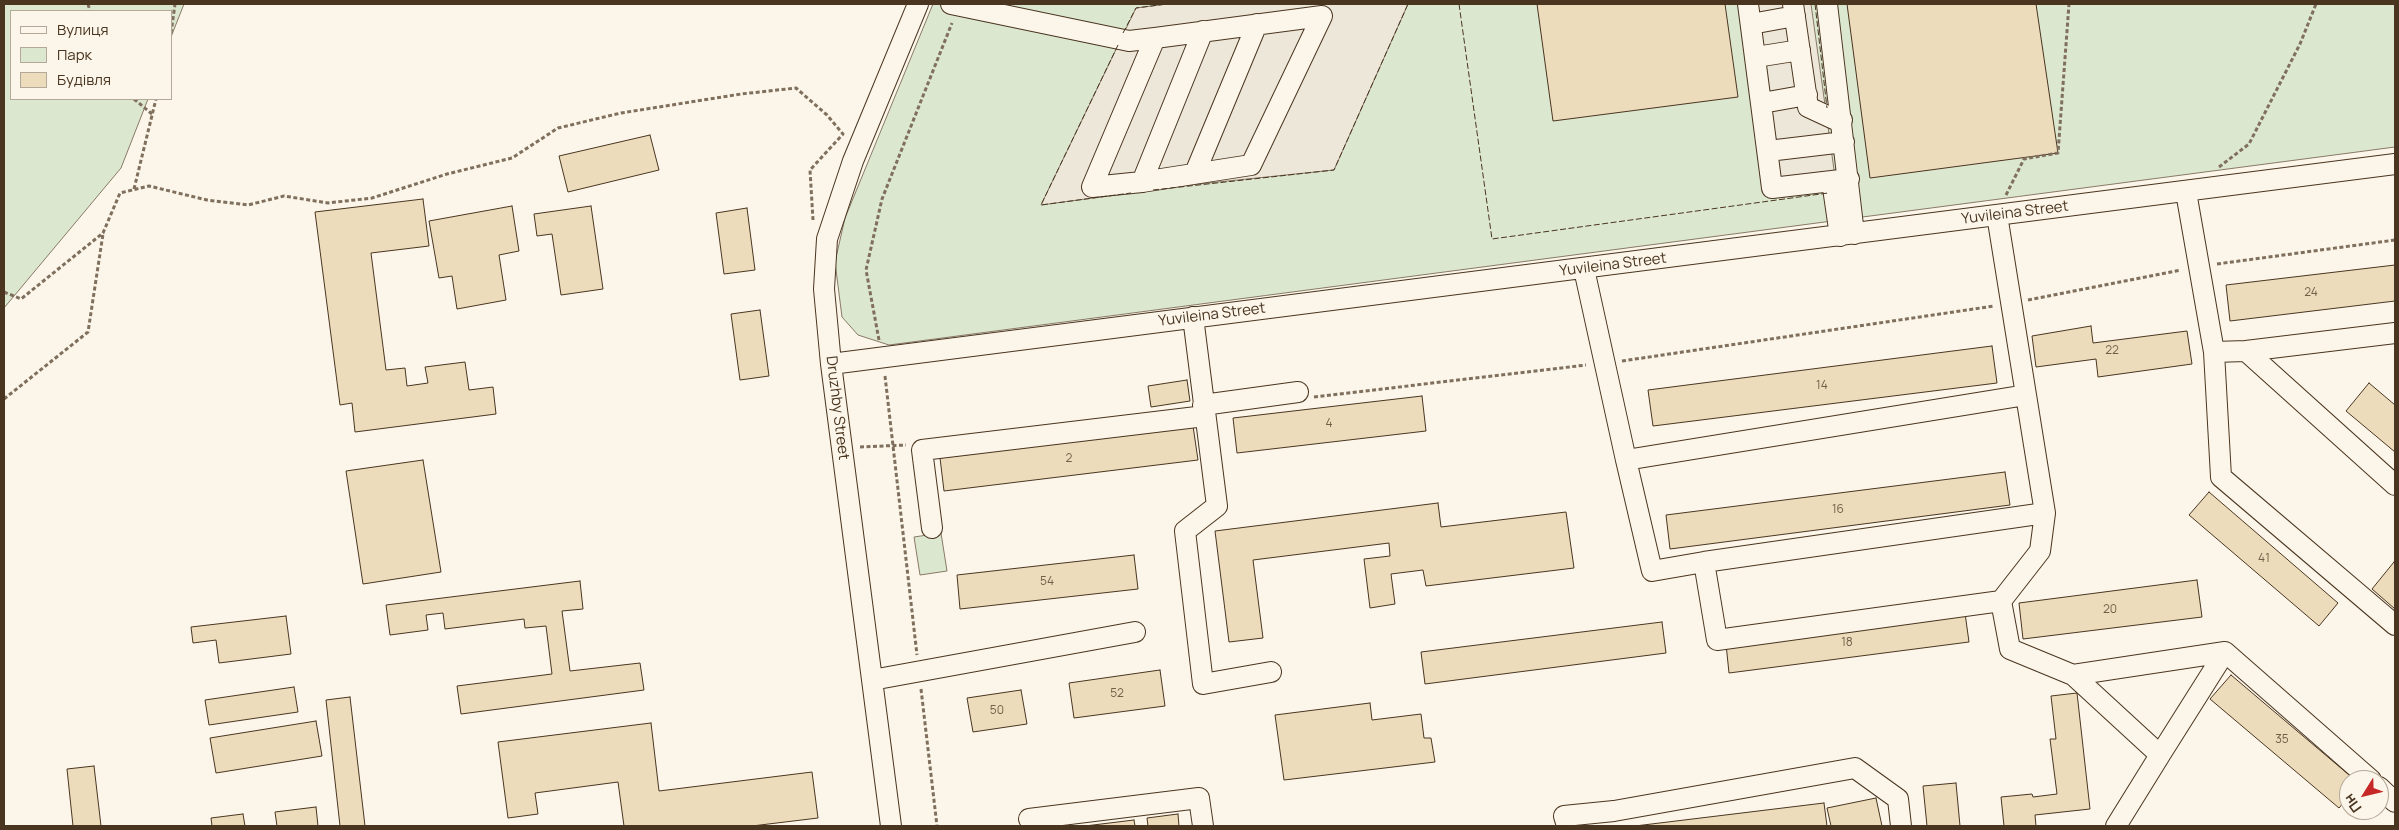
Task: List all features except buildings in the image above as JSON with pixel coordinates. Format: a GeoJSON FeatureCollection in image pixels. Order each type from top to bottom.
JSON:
{"type":"FeatureCollection","features":[{"type":"Feature","properties":{"kind":"street","name":"Druzhby Street"},"geometry":{"type":"LineString","coordinates":[[892,826],[831,364],[824,289],[827,240],[853,161],[918,4]]}},
{"type":"Feature","properties":{"kind":"street"},"geometry":{"type":"LineString","coordinates":[[1748,4],[1772,188],[1840,180]]}},
{"type":"Feature","properties":{"kind":"street"},"geometry":{"type":"LineString","coordinates":[[1828,4],[1844,142],[1840,180],[1847,235]]}},
{"type":"Feature","properties":{"kind":"street"},"geometry":{"type":"LineString","coordinates":[[955,5],[1129,41],[1322,16],[1251,165],[1142,182],[1092,187],[1155,38]]}},
{"type":"Feature","properties":{"kind":"street"},"geometry":{"type":"LineString","coordinates":[[1751,24],[1794,10],[1808,107],[1836,120],[1842,120]]}},
{"type":"Feature","properties":{"kind":"street"},"geometry":{"type":"LineString","coordinates":[[1195,173],[1257,24]]}},
{"type":"Feature","properties":{"kind":"street"},"geometry":{"type":"LineString","coordinates":[[1142,182],[1203,31]]}},
{"type":"Feature","properties":{"kind":"street"},"geometry":{"type":"LineString","coordinates":[[1756,57],[1800,50]]}},
{"type":"Feature","properties":{"kind":"street"},"geometry":{"type":"LineString","coordinates":[[1762,103],[1807,96]]}},
{"type":"Feature","properties":{"kind":"street"},"geometry":{"type":"LineString","coordinates":[[1768,151],[1844,142]]}},
{"type":"Feature","properties":{"kind":"street","name":"Yuvileina Street"},"geometry":{"type":"LineString","coordinates":[[831,364],[2395,164]]}},
{"type":"Feature","properties":{"kind":"street"},"geometry":{"type":"LineString","coordinates":[[2186,192],[2214,352],[2221,477],[2395,625]]}},
{"type":"Feature","properties":{"kind":"street"},"geometry":{"type":"LineString","coordinates":[[1704,562],[1716,640],[2001,601],[2040,551],[2045,513],[1997,216]]}},
{"type":"Feature","properties":{"kind":"street"},"geometry":{"type":"LineString","coordinates":[[1584,269],[1652,571],[2045,513]]}},
{"type":"Feature","properties":{"kind":"street"},"geometry":{"type":"LineString","coordinates":[[1193,317],[1217,506],[1185,531],[1203,684],[1271,672]]}},
{"type":"Feature","properties":{"kind":"street"},"geometry":{"type":"LineString","coordinates":[[2214,352],[2395,333]]}},
{"type":"Feature","properties":{"kind":"street"},"geometry":{"type":"LineString","coordinates":[[2246,350],[2395,485]]}},
{"type":"Feature","properties":{"kind":"street"},"geometry":{"type":"LineString","coordinates":[[932,528],[922,450],[1305,395]]}},
{"type":"Feature","properties":{"kind":"street"},"geometry":{"type":"LineString","coordinates":[[1626,460],[2026,396]]}},
{"type":"Feature","properties":{"kind":"street"},"geometry":{"type":"LineString","coordinates":[[2001,601],[2010,649],[2074,675],[2160,755]]}},
{"type":"Feature","properties":{"kind":"street"},"geometry":{"type":"LineString","coordinates":[[872,680],[1135,632]]}},
{"type":"Feature","properties":{"kind":"street"},"geometry":{"type":"LineString","coordinates":[[2074,675],[2225,652]]}},
{"type":"Feature","properties":{"kind":"street"},"geometry":{"type":"LineString","coordinates":[[2116,826],[2225,652]]}},
{"type":"Feature","properties":{"kind":"street"},"geometry":{"type":"LineString","coordinates":[[2225,652],[2359,770]]}},
{"type":"Feature","properties":{"kind":"street"},"geometry":{"type":"LineString","coordinates":[[1567,826],[1564,816],[1614,812],[1855,768],[1898,799],[1901,826]]}},
{"type":"Feature","properties":{"kind":"street"},"geometry":{"type":"LineString","coordinates":[[1029,819],[1199,798],[1202,826]]}},
{"type":"Feature","properties":{"kind":"path"},"geometry":{"type":"LineString","coordinates":[[172,26],[175,4]]}},
{"type":"Feature","properties":{"kind":"path"},"geometry":{"type":"LineString","coordinates":[[1997,216],[2024,159],[2058,153],[2069,4]]}},
{"type":"Feature","properties":{"kind":"path"},"geometry":{"type":"LineString","coordinates":[[2218,168],[2249,144],[2300,44],[2316,4]]}},
{"type":"Feature","properties":{"kind":"path"},"geometry":{"type":"LineString","coordinates":[[937,826],[883,358],[866,270],[882,199],[955,5]]}},
{"type":"Feature","properties":{"kind":"path"},"geometry":{"type":"LineString","coordinates":[[4,400],[88,332],[103,233],[120,193],[134,189],[149,186],[207,200],[248,205],[284,196],[328,204],[372,198],[447,174],[512,158],[558,128],[621,113],[741,94],[796,88],[827,115],[843,134],[810,170],[814,226]]}},
{"type":"Feature","properties":{"kind":"path"},"geometry":{"type":"LineString","coordinates":[[135,100],[152,114]]}},
{"type":"Feature","properties":{"kind":"path"},"geometry":{"type":"LineString","coordinates":[[134,189],[156,100]]}},
{"type":"Feature","properties":{"kind":"path"},"geometry":{"type":"LineString","coordinates":[[4,292],[20,299],[103,233]]}},
{"type":"Feature","properties":{"kind":"path"},"geometry":{"type":"LineString","coordinates":[[1305,395],[1604,363],[2011,303],[2199,266],[2395,240]]}},
{"type":"Feature","properties":{"kind":"path"},"geometry":{"type":"LineString","coordinates":[[842,448],[893,446]]}},
{"type":"Feature","properties":{"kind":"green space"},"geometry":{"type":"Polygon","coordinates":[[[4,4],[184,4],[172,34],[172,10],[10,10],[10,100],[148,100],[121,168],[4,308],[4,4]]]}},
{"type":"Feature","properties":{"kind":"green space"},"geometry":{"type":"Polygon","coordinates":[[[933,4],[2395,4],[2395,147],[889,345],[858,335],[842,317],[835,262],[845,218],[933,4]]]}},
{"type":"Feature","properties":{"kind":"green space"},"geometry":{"type":"Polygon","coordinates":[[[941,533],[947,571],[920,575],[914,537],[941,533]]]}},
{"type":"Feature","properties":{"kind":"shaded area"},"geometry":{"type":"Polygon","coordinates":[[[1167,4],[1408,4],[1334,170],[1189,185],[1041,205],[1136,8],[1167,4]]]}},
{"type":"Feature","properties":{"kind":"shaded area"},"geometry":{"type":"Polygon","coordinates":[[[1740,4],[1811,4],[1835,177],[1764,187],[1740,4]]]}},
{"type":"Feature","properties":{"kind":"fence"},"geometry":{"type":"LineString","coordinates":[[1123,33],[1136,8],[1167,4]]}},
{"type":"Feature","properties":{"kind":"fence"},"geometry":{"type":"LineString","coordinates":[[1153,190],[1334,170],[1408,4]]}},
{"type":"Feature","properties":{"kind":"fence"},"geometry":{"type":"LineString","coordinates":[[1459,4],[1492,239],[1828,193]]}},
{"type":"Feature","properties":{"kind":"fence"},"geometry":{"type":"LineString","coordinates":[[1815,4],[1827,108]]}},
{"type":"Feature","properties":{"kind":"fence"},"geometry":{"type":"LineString","coordinates":[[1118,45],[1041,205],[1131,193]]}}]}
